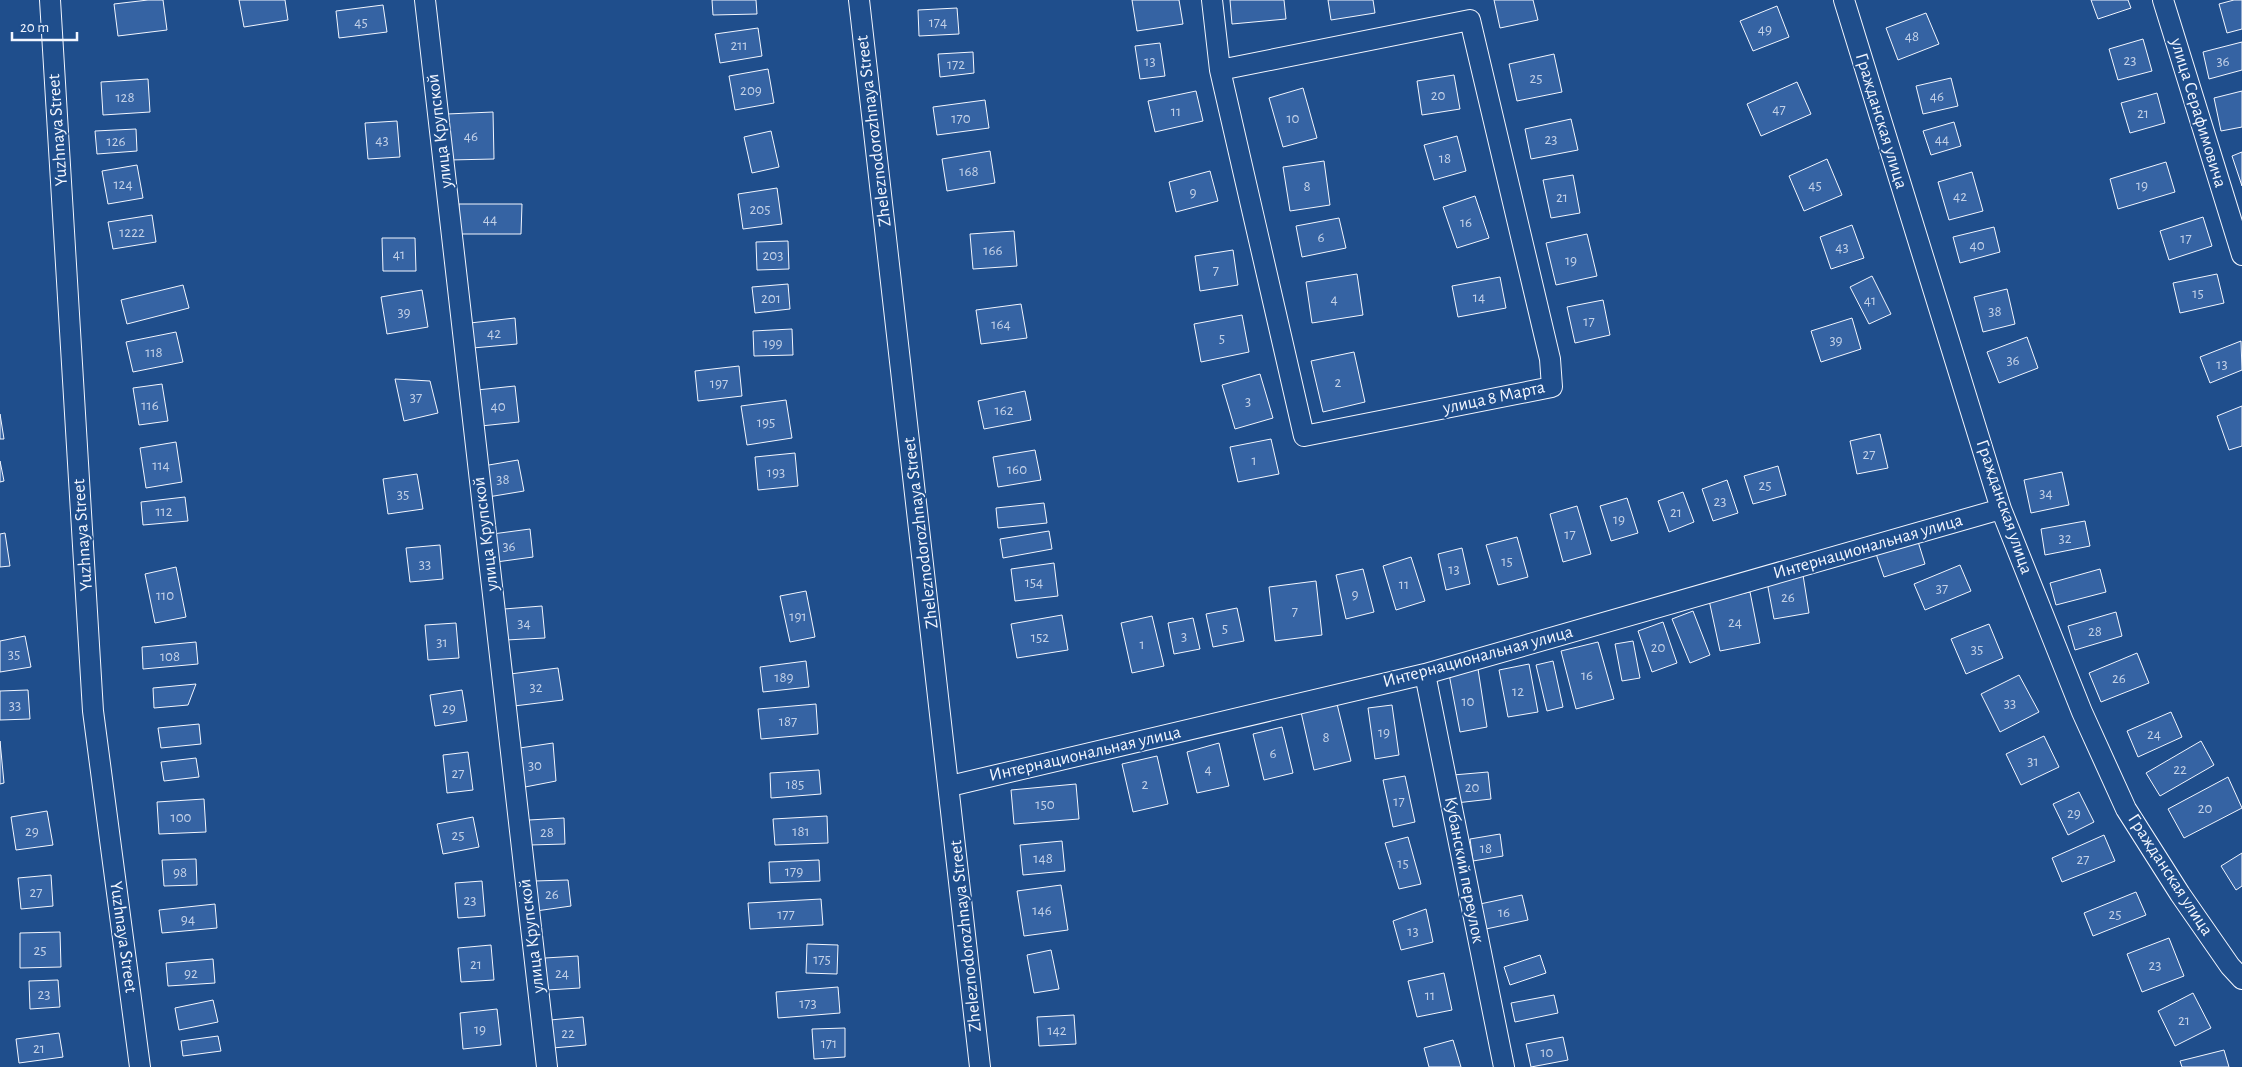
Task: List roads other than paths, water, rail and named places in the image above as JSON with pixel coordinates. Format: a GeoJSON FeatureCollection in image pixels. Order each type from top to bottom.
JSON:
{"type":"FeatureCollection","features":[{"type":"Feature","properties":{"kind":"street","name":"Yuzhnaya Street"},"geometry":{"type":"LineString","coordinates":[[50,0],[93,710],[140,1067]]}},
{"type":"Feature","properties":{"kind":"street","name":"улица Крупской"},"geometry":{"type":"LineString","coordinates":[[425,0],[547,1067]]}},
{"type":"Feature","properties":{"kind":"street","name":"Zheleznodorozhnaya Street"},"geometry":{"type":"LineString","coordinates":[[859,0],[950,786],[980,1067]]}},
{"type":"Feature","properties":{"kind":"street","name":"улица 8 Марта"},"geometry":{"type":"LineString","coordinates":[[1212,0],[1220,70],[1304,436],[1552,387],[1550,359],[1470,20],[1220,70]]}},
{"type":"Feature","properties":{"kind":"street","name":"Гражданская улица"},"geometry":{"type":"LineString","coordinates":[[1844,0],[2001,509],[2082,712],[2126,809],[2180,894],[2230,966],[2242,978]]}},
{"type":"Feature","properties":{"kind":"street","name":"улица Серафимовича"},"geometry":{"type":"LineString","coordinates":[[2164,0],[2242,255]]}},
{"type":"Feature","properties":{"kind":"street","name":"Интернациональная улица"},"geometry":{"type":"LineString","coordinates":[[950,786],[1424,674],[2001,509]]}},
{"type":"Feature","properties":{"kind":"street","name":"Кубанский переулок"},"geometry":{"type":"LineString","coordinates":[[1424,674],[1504,1067]]}}]}
